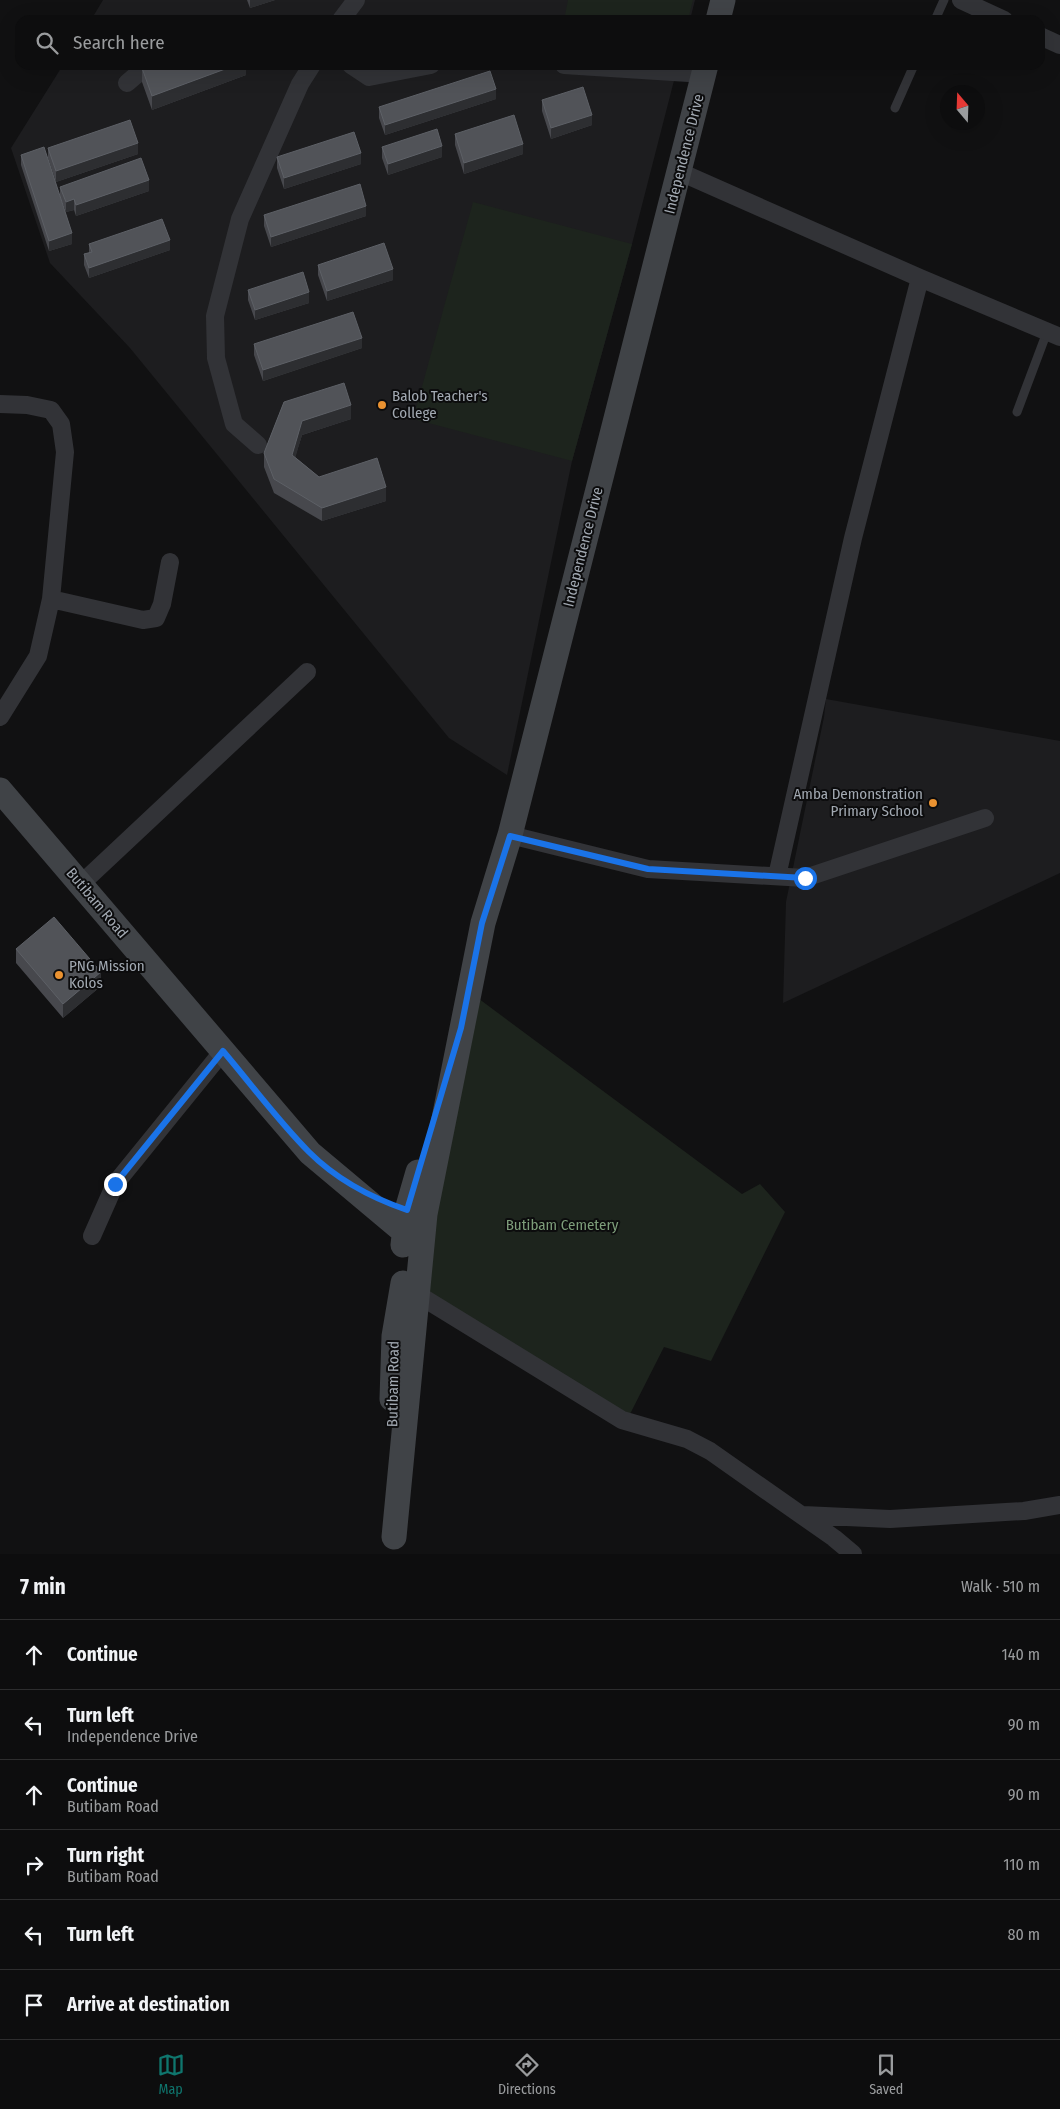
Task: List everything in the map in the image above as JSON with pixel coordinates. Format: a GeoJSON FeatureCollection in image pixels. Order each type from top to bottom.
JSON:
{"type":"FeatureCollection","features":[{"type":"Feature","properties":{"kind":"main road"},"geometry":{"type":"LineString","coordinates":[[719,15],[723,0]]}},
{"type":"Feature","properties":{"kind":"main road","name":"Independence Drive"},"geometry":{"type":"LineString","coordinates":[[461,1028],[482,923],[510,836],[705,70]]}},
{"type":"Feature","properties":{"kind":"main road","name":"Butibam Road"},"geometry":{"type":"LineString","coordinates":[[0,790],[310,1153],[358,1189],[386,1202],[414,1224]]}},
{"type":"Feature","properties":{"kind":"main road","name":"Butibam Road"},"geometry":{"type":"LineString","coordinates":[[394,1546],[392,1380],[394,1336],[410,1288],[414,1224],[461,1028]]}},
{"type":"Feature","properties":{"kind":"main road"},"geometry":{"type":"LineString","coordinates":[[310,1153],[383,1226],[394,1245],[410,1288]]}},
{"type":"Feature","properties":{"kind":"street"},"geometry":{"type":"LineString","coordinates":[[345,15],[356,0]]}},
{"type":"Feature","properties":{"kind":"street"},"geometry":{"type":"LineString","coordinates":[[961,0],[993,15]]}},
{"type":"Feature","properties":{"kind":"street"},"geometry":{"type":"LineString","coordinates":[[1045,38],[1060,45]]}},
{"type":"Feature","properties":{"kind":"street"},"geometry":{"type":"LineString","coordinates":[[127,83],[142,70]]}},
{"type":"Feature","properties":{"kind":"street"},"geometry":{"type":"LineString","coordinates":[[258,445],[234,424],[216,358],[215,316],[240,219],[300,84],[309,70]]}},
{"type":"Feature","properties":{"kind":"street"},"geometry":{"type":"LineString","coordinates":[[359,70],[370,77],[406,70]]}},
{"type":"Feature","properties":{"kind":"street"},"geometry":{"type":"LineString","coordinates":[[680,172],[1053,335]]}},
{"type":"Feature","properties":{"kind":"street"},"geometry":{"type":"LineString","coordinates":[[778,876],[853,538],[920,278]]}},
{"type":"Feature","properties":{"kind":"street"},"geometry":{"type":"LineString","coordinates":[[0,404],[27,405],[51,410],[61,424],[65,452],[51,599],[38,656],[0,717]]}},
{"type":"Feature","properties":{"kind":"street"},"geometry":{"type":"LineString","coordinates":[[51,599],[143,620],[156,618],[162,604],[170,562]]}},
{"type":"Feature","properties":{"kind":"street"},"geometry":{"type":"LineString","coordinates":[[81,884],[307,672]]}},
{"type":"Feature","properties":{"kind":"street"},"geometry":{"type":"LineString","coordinates":[[510,836],[648,869],[805,878],[985,818]]}},
{"type":"Feature","properties":{"kind":"street"},"geometry":{"type":"LineString","coordinates":[[92,1236],[115,1184],[223,1051]]}},
{"type":"Feature","properties":{"kind":"street"},"geometry":{"type":"LineString","coordinates":[[410,1288],[622,1420],[687,1439],[710,1451],[803,1515],[853,1554]]}},
{"type":"Feature","properties":{"kind":"street"},"geometry":{"type":"LineString","coordinates":[[803,1515],[890,1519],[1024,1511],[1060,1505]]}},
{"type":"Feature","properties":{"kind":"lane"},"geometry":{"type":"LineString","coordinates":[[937,15],[944,0]]}},
{"type":"Feature","properties":{"kind":"lane"},"geometry":{"type":"LineString","coordinates":[[895,108],[912,70]]}},
{"type":"Feature","properties":{"kind":"lane"},"geometry":{"type":"LineString","coordinates":[[1017,412],[1053,335]]}},
{"type":"Feature","properties":{"kind":"shaded area"},"geometry":{"type":"Polygon","coordinates":[[[103,0],[695,0],[691,15],[94,15],[103,0]]]}},
{"type":"Feature","properties":{"kind":"shaded area","name":"Balob Teacher's College"},"geometry":{"type":"Polygon","coordinates":[[[60,70],[677,70],[632,244],[572,461],[507,775],[449,738],[130,348],[50,263],[11,148],[60,70]]]}},
{"type":"Feature","properties":{"kind":"shaded area","name":"Amba Demonstration Primary School"},"geometry":{"type":"Polygon","coordinates":[[[826,699],[1060,741],[1060,873],[783,1003],[786,902],[824,717],[826,699]]]}},
{"type":"Feature","properties":{"kind":"green space"},"geometry":{"type":"Polygon","coordinates":[[[568,0],[693,0],[689,15],[565,15],[568,0]]]}},
{"type":"Feature","properties":{"kind":"green space"},"geometry":{"type":"Polygon","coordinates":[[[473,202],[632,244],[572,461],[413,419],[473,202]]]}},
{"type":"Feature","properties":{"kind":"green space","name":"Butibam Cemetery"},"geometry":{"type":"Polygon","coordinates":[[[467,990],[742,1194],[760,1184],[785,1212],[711,1361],[664,1347],[629,1416],[417,1294],[467,990]]]}},
{"type":"Feature","properties":{"kind":"building"},"geometry":{"type":"Polygon","coordinates":[[[143,70],[222,70],[152,96],[143,70]]]}},
{"type":"Feature","properties":{"kind":"building"},"geometry":{"type":"Polygon","coordinates":[[[490,71],[496,89],[385,125],[379,107],[490,71]]]}},
{"type":"Feature","properties":{"kind":"building"},"geometry":{"type":"Polygon","coordinates":[[[583,87],[592,115],[551,128],[542,100],[583,87]]]}},
{"type":"Feature","properties":{"kind":"building"},"geometry":{"type":"Polygon","coordinates":[[[514,115],[523,144],[464,163],[455,134],[514,115]]]}},
{"type":"Feature","properties":{"kind":"building"},"geometry":{"type":"Polygon","coordinates":[[[130,120],[138,143],[56,171],[48,148],[130,120]]]}},
{"type":"Feature","properties":{"kind":"building"},"geometry":{"type":"Polygon","coordinates":[[[437,129],[442,146],[388,164],[382,147],[437,129]]]}},
{"type":"Feature","properties":{"kind":"building"},"geometry":{"type":"Polygon","coordinates":[[[354,132],[361,153],[284,178],[277,157],[354,132]]]}},
{"type":"Feature","properties":{"kind":"building"},"geometry":{"type":"Polygon","coordinates":[[[44,147],[72,233],[49,241],[21,155],[44,147]]]}},
{"type":"Feature","properties":{"kind":"building"},"geometry":{"type":"Polygon","coordinates":[[[141,158],[149,180],[76,205],[74,199],[66,202],[60,187],[141,158]]]}},
{"type":"Feature","properties":{"kind":"building"},"geometry":{"type":"Polygon","coordinates":[[[360,184],[366,206],[271,237],[264,215],[360,184]]]}},
{"type":"Feature","properties":{"kind":"building"},"geometry":{"type":"Polygon","coordinates":[[[162,219],[170,240],[89,268],[84,254],[92,252],[89,244],[162,219]]]}},
{"type":"Feature","properties":{"kind":"building"},"geometry":{"type":"Polygon","coordinates":[[[384,243],[393,269],[327,291],[318,265],[384,243]]]}},
{"type":"Feature","properties":{"kind":"building"},"geometry":{"type":"Polygon","coordinates":[[[303,272],[309,292],[255,310],[248,290],[303,272]]]}},
{"type":"Feature","properties":{"kind":"building"},"geometry":{"type":"Polygon","coordinates":[[[353,312],[362,338],[263,370],[254,344],[353,312]]]}},
{"type":"Feature","properties":{"kind":"building"},"geometry":{"type":"Polygon","coordinates":[[[344,383],[351,405],[302,421],[292,455],[319,477],[377,458],[386,487],[322,508],[274,479],[264,453],[284,402],[344,383]]]}},
{"type":"Feature","properties":{"kind":"building","name":"PNG Mission Kolos"},"geometry":{"type":"Polygon","coordinates":[[[54,917],[101,972],[63,1004],[16,949],[54,917]]]}},
{"type":"Feature","properties":{"kind":"place","name":"Balob Teacher's College"},"geometry":{"type":"Point","coordinates":[382,405]}},
{"type":"Feature","properties":{"kind":"place","name":"Amba Demonstration Primary School"},"geometry":{"type":"Point","coordinates":[933,803]}},
{"type":"Feature","properties":{"kind":"place","name":"PNG Mission Kolos"},"geometry":{"type":"Point","coordinates":[59,975]}},
{"type":"Feature","properties":{"kind":"route"},"geometry":{"type":"LineString","coordinates":[[115,1184],[223,1051],[310,1153],[358,1189],[407,1210],[461,1028],[482,923],[510,836],[648,869],[805,878]]}}]}
